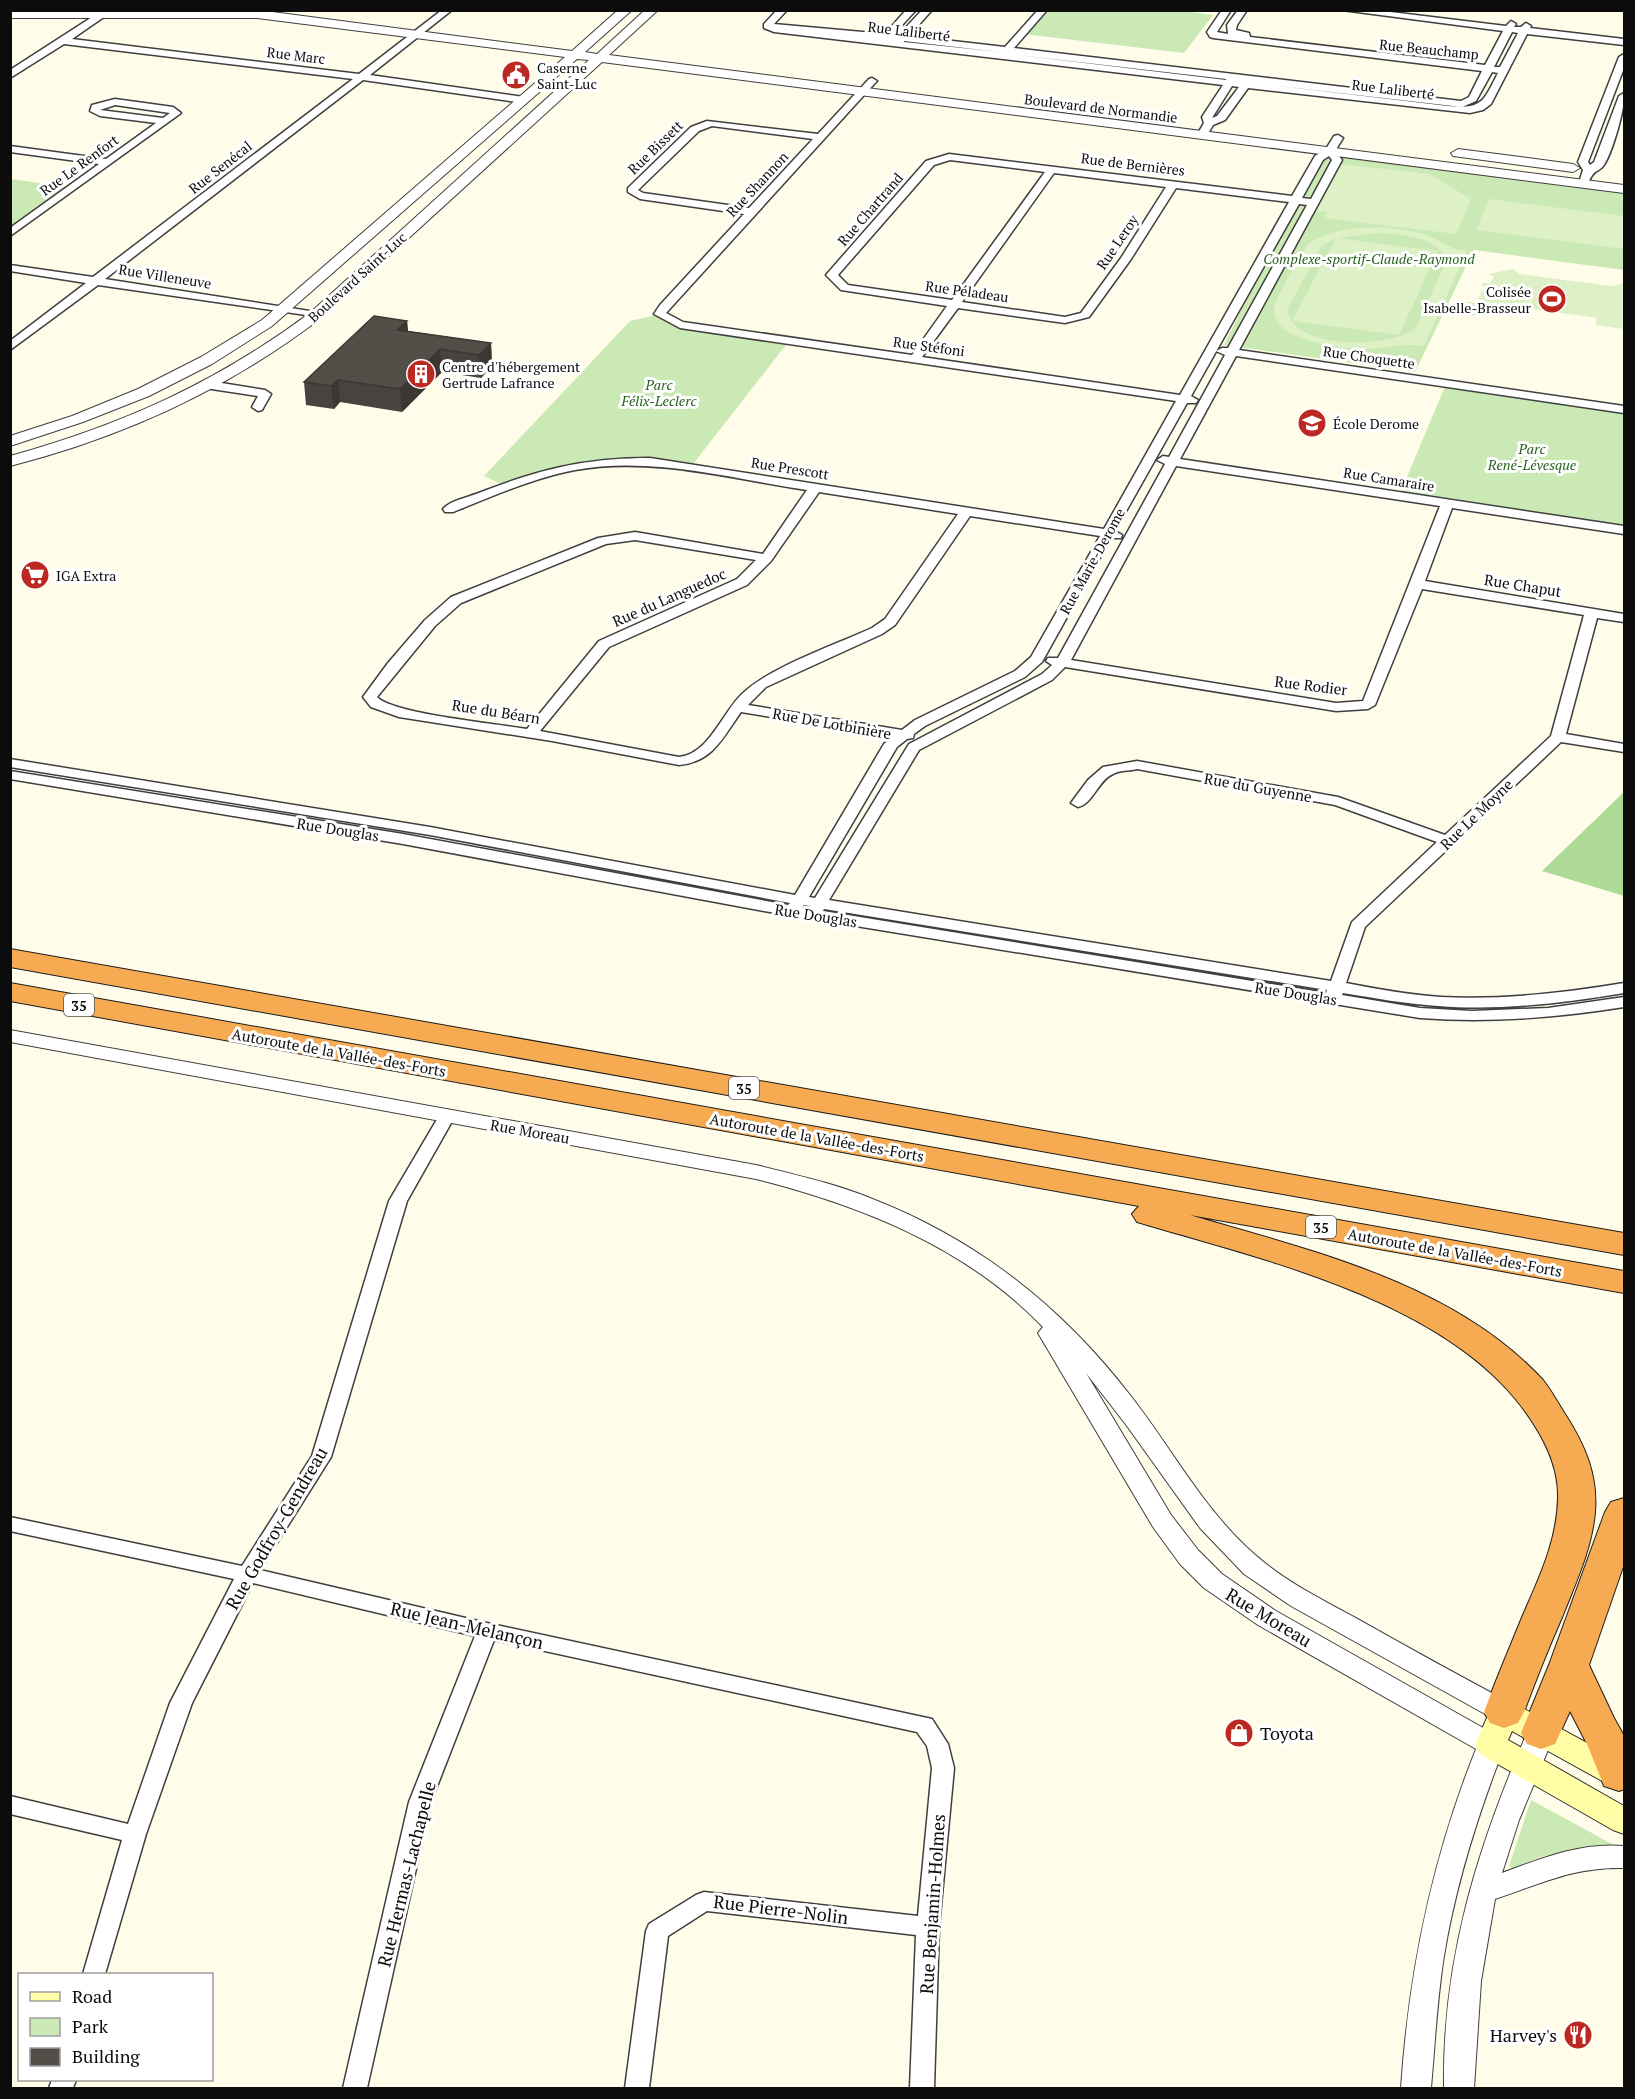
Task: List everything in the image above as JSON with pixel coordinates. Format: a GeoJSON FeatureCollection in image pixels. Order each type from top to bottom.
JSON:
{"type":"FeatureCollection","features":[{"type":"Feature","properties":{"kind":"highway","name":"35"},"geometry":{"type":"LineString","coordinates":[[10,958],[1624,1244]]}},
{"type":"Feature","properties":{"kind":"highway","name":"Autoroute de la Vallée-des-Forts"},"geometry":{"type":"LineString","coordinates":[[10,992],[1624,1282]]}},
{"type":"Feature","properties":{"kind":"highway"},"geometry":{"type":"LineString","coordinates":[[1017,1173],[1291,1257],[1400,1299],[1469,1334],[1520,1377],[1541,1402],[1557,1428],[1569,1455],[1577,1497],[1575,1526],[1563,1567],[1503,1712]]}},
{"type":"Feature","properties":{"kind":"highway"},"geometry":{"type":"LineString","coordinates":[[1534,1749],[1569,1665],[1624,1512]]}},
{"type":"Feature","properties":{"kind":"highway"},"geometry":{"type":"LineString","coordinates":[[1569,1665],[1622,1777]]}},
{"type":"Feature","properties":{"kind":"main road"},"geometry":{"type":"LineString","coordinates":[[1491,1745],[1503,1712]]}},
{"type":"Feature","properties":{"kind":"main road","name":"Rue Moreau"},"geometry":{"type":"LineString","coordinates":[[1503,1712],[1534,1749],[1624,1821]]}},
{"type":"Feature","properties":{"kind":"main road","name":"Rue Moreau"},"geometry":{"type":"LineString","coordinates":[[1491,1745],[1534,1749],[1622,1777]]}},
{"type":"Feature","properties":{"kind":"street","name":"Rue Senécal"},"geometry":{"type":"LineString","coordinates":[[10,347],[448,10]]}},
{"type":"Feature","properties":{"kind":"street","name":"Boulevard Saint-Luc"},"geometry":{"type":"LineString","coordinates":[[10,441],[80,419],[168,382],[230,348],[283,310],[626,10]]}},
{"type":"Feature","properties":{"kind":"street","name":"Boulevard Saint-Luc"},"geometry":{"type":"LineString","coordinates":[[10,461],[132,420],[209,386],[276,346],[316,315],[652,10]]}},
{"type":"Feature","properties":{"kind":"street","name":"Rue Laliberté"},"geometry":{"type":"LineString","coordinates":[[783,10],[767,26],[774,29],[885,39],[1247,82],[1462,104],[1476,110]]}},
{"type":"Feature","properties":{"kind":"street"},"geometry":{"type":"LineString","coordinates":[[885,39],[912,10]]}},
{"type":"Feature","properties":{"kind":"street"},"geometry":{"type":"LineString","coordinates":[[900,41],[928,10]]}},
{"type":"Feature","properties":{"kind":"street"},"geometry":{"type":"LineString","coordinates":[[1005,53],[1043,10]]}},
{"type":"Feature","properties":{"kind":"street"},"geometry":{"type":"LineString","coordinates":[[1213,35],[1212,32],[1227,10]]}},
{"type":"Feature","properties":{"kind":"street"},"geometry":{"type":"LineString","coordinates":[[1231,32],[1232,25],[1243,10]]}},
{"type":"Feature","properties":{"kind":"street"},"geometry":{"type":"LineString","coordinates":[[1346,10],[1624,37]]}},
{"type":"Feature","properties":{"kind":"street"},"geometry":{"type":"LineString","coordinates":[[1390,10],[1509,27]]}},
{"type":"Feature","properties":{"kind":"street"},"geometry":{"type":"LineString","coordinates":[[10,75],[107,13]]}},
{"type":"Feature","properties":{"kind":"street","name":"Boulevard de Normandie"},"geometry":{"type":"LineString","coordinates":[[10,14],[257,14],[604,55],[872,81],[1279,131]]}},
{"type":"Feature","properties":{"kind":"street"},"geometry":{"type":"LineString","coordinates":[[1462,104],[1473,99],[1509,27]]}},
{"type":"Feature","properties":{"kind":"street"},"geometry":{"type":"LineString","coordinates":[[1524,28],[1624,42]]}},
{"type":"Feature","properties":{"kind":"street"},"geometry":{"type":"LineString","coordinates":[[1476,110],[1484,108],[1488,102],[1524,28]]}},
{"type":"Feature","properties":{"kind":"street","name":"Rue Beauchamp"},"geometry":{"type":"LineString","coordinates":[[1213,35],[1231,32],[1352,51]]}},
{"type":"Feature","properties":{"kind":"street","name":"Rue Beauchamp"},"geometry":{"type":"LineString","coordinates":[[1213,35],[1506,68]]}},
{"type":"Feature","properties":{"kind":"street","name":"Rue Marc"},"geometry":{"type":"LineString","coordinates":[[64,41],[363,76],[524,100]]}},
{"type":"Feature","properties":{"kind":"street","name":"Boulevard de Normandie"},"geometry":{"type":"LineString","coordinates":[[604,55],[861,93],[1624,189]]}},
{"type":"Feature","properties":{"kind":"street"},"geometry":{"type":"LineString","coordinates":[[1588,170],[1583,162],[1624,57]]}},
{"type":"Feature","properties":{"kind":"street"},"geometry":{"type":"LineString","coordinates":[[1209,123],[1207,117],[1230,80]]}},
{"type":"Feature","properties":{"kind":"street","name":"Rue Shannon"},"geometry":{"type":"LineString","coordinates":[[664,307],[872,81]]}},
{"type":"Feature","properties":{"kind":"street","name":"Rue Laliberté"},"geometry":{"type":"LineString","coordinates":[[1247,82],[1448,109],[1476,110]]}},
{"type":"Feature","properties":{"kind":"street"},"geometry":{"type":"LineString","coordinates":[[1202,135],[1209,123],[1221,118],[1247,82]]}},
{"type":"Feature","properties":{"kind":"street"},"geometry":{"type":"LineString","coordinates":[[1584,183],[1588,170],[1599,164],[1623,100],[1607,102]]}},
{"type":"Feature","properties":{"kind":"street","name":"Rue Le Renfort"},"geometry":{"type":"LineString","coordinates":[[10,233],[108,162],[165,121],[176,113],[173,110],[115,102],[100,104],[95,111],[165,121]]}},
{"type":"Feature","properties":{"kind":"street","name":"Rue Bissett"},"geometry":{"type":"LineString","coordinates":[[752,212],[640,196],[632,190],[695,129],[702,125],[711,123],[821,136]]}},
{"type":"Feature","properties":{"kind":"street","name":"Rue Marie-Derome"},"geometry":{"type":"LineString","coordinates":[[796,905],[891,744],[920,723],[1020,674],[1036,659],[1319,158],[1330,151],[1338,138]]}},
{"type":"Feature","properties":{"kind":"street"},"geometry":{"type":"LineString","coordinates":[[10,149],[108,162]]}},
{"type":"Feature","properties":{"kind":"street","name":"Rue Marie-Derome"},"geometry":{"type":"LineString","coordinates":[[816,909],[914,747],[927,738],[1047,677],[1063,663],[1337,160],[1330,151]]}},
{"type":"Feature","properties":{"kind":"street"},"geometry":{"type":"LineString","coordinates":[[1445,152],[1606,172]]}},
{"type":"Feature","properties":{"kind":"street","name":"Rue de Bernières"},"geometry":{"type":"LineString","coordinates":[[949,157],[1313,202]]}},
{"type":"Feature","properties":{"kind":"street","name":"Rue Chartrand"},"geometry":{"type":"LineString","coordinates":[[845,288],[832,275],[930,163],[949,157]]}},
{"type":"Feature","properties":{"kind":"street"},"geometry":{"type":"LineString","coordinates":[[915,359],[1052,169]]}},
{"type":"Feature","properties":{"kind":"street","name":"Rue Leroy"},"geometry":{"type":"LineString","coordinates":[[1085,315],[1126,259],[1173,184]]}},
{"type":"Feature","properties":{"kind":"street","name":"Rue Villeneuve"},"geometry":{"type":"LineString","coordinates":[[10,267],[316,315]]}},
{"type":"Feature","properties":{"kind":"street","name":"Rue Péladeau"},"geometry":{"type":"LineString","coordinates":[[845,288],[1065,320],[1085,315]]}},
{"type":"Feature","properties":{"kind":"street","name":"Rue Stéfoni"},"geometry":{"type":"LineString","coordinates":[[664,307],[660,314],[680,326],[1205,402]]}},
{"type":"Feature","properties":{"kind":"street","name":"Rue Choquette"},"geometry":{"type":"LineString","coordinates":[[1213,346],[1524,390],[1624,400]]}},
{"type":"Feature","properties":{"kind":"street"},"geometry":{"type":"LineString","coordinates":[[209,386],[265,394],[258,407]]}},
{"type":"Feature","properties":{"kind":"street","name":"Rue Choquette"},"geometry":{"type":"LineString","coordinates":[[1524,390],[1624,409]]}},
{"type":"Feature","properties":{"kind":"street","name":"Rue Camaraire"},"geometry":{"type":"LineString","coordinates":[[1150,458],[1624,530]]}},
{"type":"Feature","properties":{"kind":"street","name":"Rue Prescott"},"geometry":{"type":"LineString","coordinates":[[449,509],[534,477],[568,468],[607,462],[650,462],[1131,537]]}},
{"type":"Feature","properties":{"kind":"street","name":"Rue du Languedoc"},"geometry":{"type":"LineString","coordinates":[[531,733],[604,644],[742,582],[766,558],[816,487]]}},
{"type":"Feature","properties":{"kind":"street","name":"Rue Rodier"},"geometry":{"type":"LineString","coordinates":[[1036,659],[1336,707],[1368,705],[1447,503]]}},
{"type":"Feature","properties":{"kind":"street","name":"Rue du Béarn"},"geometry":{"type":"LineString","coordinates":[[766,558],[635,536],[603,542],[456,600],[430,623],[370,697],[376,704],[399,713],[690,760],[706,752],[737,707],[761,684],[877,631],[890,622],[967,511]]}},
{"type":"Feature","properties":{"kind":"street","name":"Rue Chaput"},"geometry":{"type":"LineString","coordinates":[[1417,584],[1624,618]]}},
{"type":"Feature","properties":{"kind":"street"},"geometry":{"type":"LineString","coordinates":[[1591,613],[1558,737],[1624,748]]}},
{"type":"Feature","properties":{"kind":"street","name":"Rue De Lotbinière"},"geometry":{"type":"LineString","coordinates":[[737,707],[927,738]]}},
{"type":"Feature","properties":{"kind":"street","name":"Rue Le Moyne"},"geometry":{"type":"LineString","coordinates":[[1334,993],[1358,925],[1558,737]]}},
{"type":"Feature","properties":{"kind":"street","name":"Rue Douglas"},"geometry":{"type":"LineString","coordinates":[[10,763],[430,831],[816,909],[1334,993],[1420,1013],[1488,1017],[1555,1013],[1624,1002]]}},
{"type":"Feature","properties":{"kind":"street","name":"Rue du Guyenne"},"geometry":{"type":"LineString","coordinates":[[1077,803],[1093,783],[1108,770],[1137,765],[1338,801],[1448,841]]}},
{"type":"Feature","properties":{"kind":"street","name":"Rue Douglas"},"geometry":{"type":"LineString","coordinates":[[10,775],[796,905]]}},
{"type":"Feature","properties":{"kind":"street","name":"Rue Douglas"},"geometry":{"type":"LineString","coordinates":[[1334,993],[1481,1004],[1557,999],[1624,988]]}},
{"type":"Feature","properties":{"kind":"street","name":"Rue Moreau"},"geometry":{"type":"LineString","coordinates":[[10,1036],[683,1158],[814,1186],[923,1228],[979,1261],[1024,1295],[1062,1332],[1113,1390],[1216,1530],[1249,1565],[1294,1596],[1503,1712]]}},
{"type":"Feature","properties":{"kind":"street","name":"Rue Godfroy-Gendreau"},"geometry":{"type":"LineString","coordinates":[[94,1973],[135,1834],[181,1703],[247,1574],[321,1456],[398,1201],[447,1116]]}},
{"type":"Feature","properties":{"kind":"street","name":"Rue Moreau"},"geometry":{"type":"LineString","coordinates":[[1024,1295],[1059,1348],[1162,1521],[1200,1569],[1244,1604],[1491,1745]]}},
{"type":"Feature","properties":{"kind":"street","name":"Rue Jean-Melançon"},"geometry":{"type":"LineString","coordinates":[[10,1524],[247,1574],[487,1631],[924,1725]]}},
{"type":"Feature","properties":{"kind":"street","name":"Rue Hermas-Lachapelle"},"geometry":{"type":"LineString","coordinates":[[356,2088],[420,1802],[487,1631]]}},
{"type":"Feature","properties":{"kind":"street","name":"Rue Benjamin-Holmes"},"geometry":{"type":"LineString","coordinates":[[922,2088],[928,1927],[943,1768],[937,1744],[924,1725]]}},
{"type":"Feature","properties":{"kind":"street"},"geometry":{"type":"LineString","coordinates":[[1416,2088],[1423,2001],[1437,1916],[1461,1824],[1491,1745]]}},
{"type":"Feature","properties":{"kind":"street"},"geometry":{"type":"LineString","coordinates":[[1459,2088],[1466,1991],[1484,1891],[1506,1817],[1534,1749]]}},
{"type":"Feature","properties":{"kind":"street"},"geometry":{"type":"LineString","coordinates":[[10,1805],[135,1834]]}},
{"type":"Feature","properties":{"kind":"street"},"geometry":{"type":"LineString","coordinates":[[1484,1891],[1566,1862],[1598,1857],[1624,1857]]}},
{"type":"Feature","properties":{"kind":"street","name":"Rue Pierre-Nolin"},"geometry":{"type":"LineString","coordinates":[[637,2088],[657,1931],[704,1900],[928,1927]]}},
{"type":"Feature","properties":{"kind":"green space"},"geometry":{"type":"Polygon","coordinates":[[[1177,10],[1213,15],[1184,53],[1023,34],[1043,11],[1177,10]]]}},
{"type":"Feature","properties":{"kind":"green space","name":"Complexe-sportif-Claude-Raymond"},"geometry":{"type":"Polygon","coordinates":[[[1326,151],[1624,187],[1624,270],[1474,250],[1415,372],[1224,345],[1295,200],[1326,151]]]}},
{"type":"Feature","properties":{"kind":"green space"},"geometry":{"type":"Polygon","coordinates":[[[1340,164],[1430,174],[1471,199],[1456,234],[1325,218],[1328,212],[1316,211],[1340,164]]]}},
{"type":"Feature","properties":{"kind":"green space"},"geometry":{"type":"Polygon","coordinates":[[[11,179],[74,188],[11,232],[11,179]]]}},
{"type":"Feature","properties":{"kind":"green space"},"geometry":{"type":"Polygon","coordinates":[[[1489,199],[1624,216],[1624,249],[1476,230],[1489,199]]]}},
{"type":"Feature","properties":{"kind":"green space"},"geometry":{"type":"Polygon","coordinates":[[[1381,227],[1430,236],[1467,251],[1424,346],[1404,345],[1369,349],[1339,347],[1301,338],[1282,327],[1275,318],[1275,304],[1308,244],[1334,232],[1381,227]],[[1377,233],[1337,238],[1438,251],[1399,335],[1293,321],[1294,323],[1307,333],[1324,339],[1344,342],[1385,340],[1402,335],[1415,329],[1446,262],[1436,247],[1418,238],[1377,233]],[[1336,238],[1321,247],[1287,310],[1292,321],[1336,238]]]}},
{"type":"Feature","properties":{"kind":"green space","name":"Colisée Isabelle-Brasseur"},"geometry":{"type":"Polygon","coordinates":[[[1512,269],[1520,274],[1611,286],[1622,284],[1624,279],[1624,329],[1595,325],[1597,318],[1484,302],[1477,316],[1456,314],[1462,301],[1477,303],[1482,300],[1478,299],[1482,290],[1487,291],[1489,287],[1481,286],[1483,283],[1490,283],[1494,277],[1489,274],[1512,269]]]}},
{"type":"Feature","properties":{"kind":"green space","name":"Parc Félix-Leclerc"},"geometry":{"type":"Polygon","coordinates":[[[660,314],[668,320],[789,341],[690,468],[650,462],[568,468],[507,487],[484,476],[630,321],[660,314]]]}},
{"type":"Feature","properties":{"kind":"green space","name":"Parc René-Lévesque"},"geometry":{"type":"Polygon","coordinates":[[[1446,384],[1624,410],[1624,530],[1399,496],[1446,384]]]}},
{"type":"Feature","properties":{"kind":"green space"},"geometry":{"type":"Polygon","coordinates":[[[1624,792],[1624,896],[1542,871],[1624,792]]]}},
{"type":"Feature","properties":{"kind":"green space"},"geometry":{"type":"Polygon","coordinates":[[[1531,1800],[1614,1845],[1575,1849],[1537,1858],[1514,1870],[1509,1866],[1531,1800]]]}},
{"type":"Feature","properties":{"kind":"building"},"geometry":{"type":"Polygon","coordinates":[[[374,316],[407,321],[397,330],[491,343],[479,355],[440,349],[400,389],[338,380],[331,386],[304,382],[374,316]]]}},
{"type":"Feature","properties":{"kind":"place","name":"Caserne Saint-Luc"},"geometry":{"type":"Point","coordinates":[516,75]}},
{"type":"Feature","properties":{"kind":"place","name":"Colisée Isabelle-Brasseur"},"geometry":{"type":"Point","coordinates":[1552,299]}},
{"type":"Feature","properties":{"kind":"place","name":"Centre d'hébergement Gertrude Lafrance"},"geometry":{"type":"Point","coordinates":[421,374]}},
{"type":"Feature","properties":{"kind":"place","name":"École Derome"},"geometry":{"type":"Point","coordinates":[1312,423]}},
{"type":"Feature","properties":{"kind":"place","name":"IGA Extra"},"geometry":{"type":"Point","coordinates":[35,575]}},
{"type":"Feature","properties":{"kind":"place","name":"Toyota"},"geometry":{"type":"Point","coordinates":[1239,1733]}},
{"type":"Feature","properties":{"kind":"place","name":"Harvey's"},"geometry":{"type":"Point","coordinates":[1578,2035]}}]}
